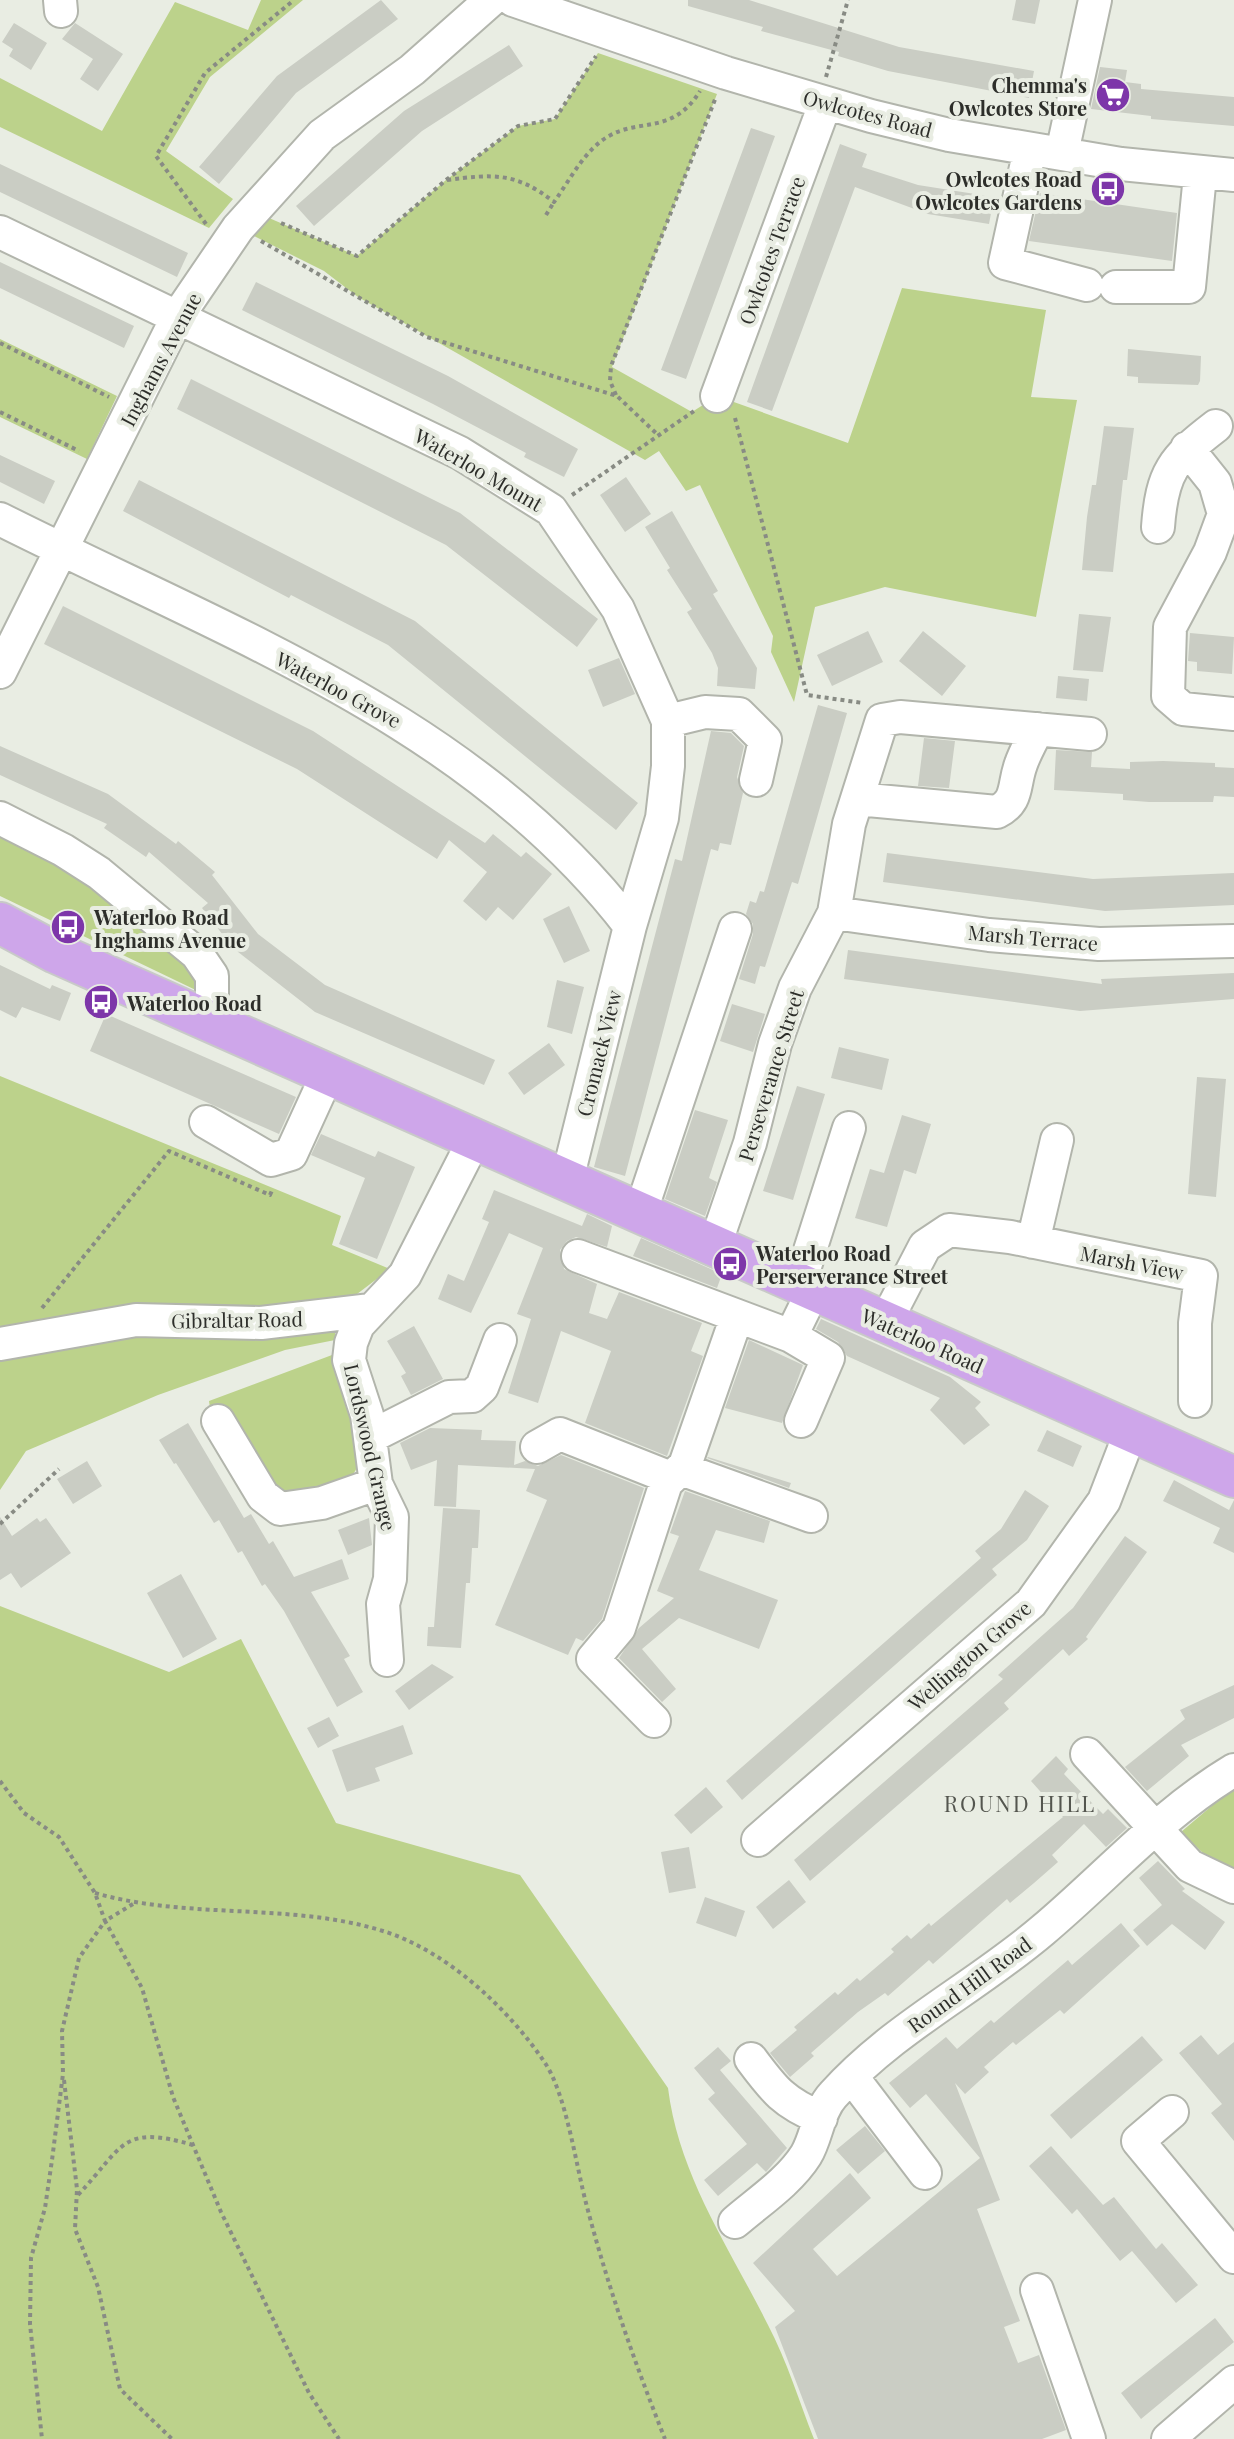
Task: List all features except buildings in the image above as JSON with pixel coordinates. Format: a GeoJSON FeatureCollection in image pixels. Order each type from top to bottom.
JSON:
{"type":"FeatureCollection","features":[{"type":"Feature","properties":{"kind":"main road","name":"Waterloo Road"},"geometry":{"type":"LineString","coordinates":[[0,923],[56,953],[1234,1477]]}},
{"type":"Feature","properties":{"kind":"street","name":"Inghams Avenue"},"geometry":{"type":"LineString","coordinates":[[0,672],[64,551],[178,316],[238,229],[322,135],[412,70],[491,0]]}},
{"type":"Feature","properties":{"kind":"street","name":"Owlcotes Road"},"geometry":{"type":"LineString","coordinates":[[513,0],[822,103],[949,135],[1200,175],[1234,175]]}},
{"type":"Feature","properties":{"kind":"street"},"geometry":{"type":"LineString","coordinates":[[1062,153],[1095,0]]}},
{"type":"Feature","properties":{"kind":"street","name":"Owlcotes Terrace"},"geometry":{"type":"LineString","coordinates":[[717,396],[822,103]]}},
{"type":"Feature","properties":{"kind":"street"},"geometry":{"type":"LineString","coordinates":[[1030,149],[1005,263],[1102,286],[1189,287],[1200,175]]}},
{"type":"Feature","properties":{"kind":"street","name":"Waterloo Mount"},"geometry":{"type":"LineString","coordinates":[[0,232],[460,453],[551,510],[618,609],[668,721],[668,766],[662,818],[630,926]]}},
{"type":"Feature","properties":{"kind":"street"},"geometry":{"type":"LineString","coordinates":[[1158,527],[1164,480],[1187,448],[1216,426]]}},
{"type":"Feature","properties":{"kind":"street"},"geometry":{"type":"LineString","coordinates":[[1187,448],[1215,483],[1224,514],[1210,552],[1181,600],[1170,627],[1167,643],[1168,696],[1183,709],[1234,714]]}},
{"type":"Feature","properties":{"kind":"street","name":"Waterloo Grove"},"geometry":{"type":"LineString","coordinates":[[0,519],[337,685],[402,722],[475,771],[534,821],[605,893],[630,926]]}},
{"type":"Feature","properties":{"kind":"street"},"geometry":{"type":"LineString","coordinates":[[668,721],[705,712],[739,714],[765,740],[756,780]]}},
{"type":"Feature","properties":{"kind":"street"},"geometry":{"type":"LineString","coordinates":[[882,720],[900,717],[1090,734]]}},
{"type":"Feature","properties":{"kind":"street","name":"Perseverance Street"},"geometry":{"type":"LineString","coordinates":[[714,1248],[750,1143],[775,1044],[795,988],[834,913],[857,799],[882,720]]}},
{"type":"Feature","properties":{"kind":"street"},"geometry":{"type":"LineString","coordinates":[[857,799],[997,812],[1008,806],[1015,794],[1020,766],[1037,729]]}},
{"type":"Feature","properties":{"kind":"street"},"geometry":{"type":"LineString","coordinates":[[0,818],[63,850],[99,873],[197,954],[212,976],[212,1020]]}},
{"type":"Feature","properties":{"kind":"street","name":"Marsh Terrace"},"geometry":{"type":"LineString","coordinates":[[834,913],[989,935],[1099,944],[1234,941]]}},
{"type":"Feature","properties":{"kind":"street","name":"Cromack View"},"geometry":{"type":"LineString","coordinates":[[567,1180],[630,926]]}},
{"type":"Feature","properties":{"kind":"street"},"geometry":{"type":"LineString","coordinates":[[640,1214],[735,929]]}},
{"type":"Feature","properties":{"kind":"street"},"geometry":{"type":"LineString","coordinates":[[206,1122],[271,1160],[291,1154],[328,1073]]}},
{"type":"Feature","properties":{"kind":"street"},"geometry":{"type":"LineString","coordinates":[[791,1336],[849,1128]]}},
{"type":"Feature","properties":{"kind":"street"},"geometry":{"type":"LineString","coordinates":[[371,1310],[405,1275],[474,1140]]}},
{"type":"Feature","properties":{"kind":"street"},"geometry":{"type":"LineString","coordinates":[[1033,1242],[1057,1140]]}},
{"type":"Feature","properties":{"kind":"street","name":"Marsh View"},"geometry":{"type":"LineString","coordinates":[[885,1323],[925,1246],[949,1230],[1033,1242],[1201,1276],[1195,1323],[1195,1401]]}},
{"type":"Feature","properties":{"kind":"street"},"geometry":{"type":"LineString","coordinates":[[578,1256],[791,1336],[828,1358],[801,1421]]}},
{"type":"Feature","properties":{"kind":"street","name":"Gibraltar Road"},"geometry":{"type":"LineString","coordinates":[[8,1342],[136,1320],[261,1323],[371,1310]]}},
{"type":"Feature","properties":{"kind":"street","name":"Lordswood Grange"},"geometry":{"type":"LineString","coordinates":[[371,1310],[358,1325],[349,1360],[363,1399],[376,1484],[392,1517],[393,1543],[383,1604],[387,1660]]}},
{"type":"Feature","properties":{"kind":"street"},"geometry":{"type":"LineString","coordinates":[[654,1721],[593,1659],[619,1628],[666,1483],[676,1474],[737,1316]]}},
{"type":"Feature","properties":{"kind":"street"},"geometry":{"type":"LineString","coordinates":[[370,1437],[449,1397],[472,1396],[482,1387],[500,1340]]}},
{"type":"Feature","properties":{"kind":"street"},"geometry":{"type":"LineString","coordinates":[[218,1421],[263,1496],[280,1509],[322,1503],[376,1484]]}},
{"type":"Feature","properties":{"kind":"street","name":"Wellington Grove"},"geometry":{"type":"LineString","coordinates":[[758,1840],[1031,1603],[1104,1501],[1131,1431]]}},
{"type":"Feature","properties":{"kind":"street"},"geometry":{"type":"LineString","coordinates":[[537,1447],[560,1434],[811,1516]]}},
{"type":"Feature","properties":{"kind":"street"},"geometry":{"type":"LineString","coordinates":[[1087,1754],[1190,1866],[1234,1887]]}},
{"type":"Feature","properties":{"kind":"street","name":"Round Hill Road"},"geometry":{"type":"LineString","coordinates":[[735,2222],[789,2175],[806,2155],[831,2096],[892,2039],[996,1968],[1155,1829],[1234,1770]]}},
{"type":"Feature","properties":{"kind":"street"},"geometry":{"type":"LineString","coordinates":[[751,2059],[776,2094],[792,2106],[821,2118]]}},
{"type":"Feature","properties":{"kind":"street"},"geometry":{"type":"LineString","coordinates":[[852,2077],[925,2173]]}},
{"type":"Feature","properties":{"kind":"street"},"geometry":{"type":"LineString","coordinates":[[1172,2112],[1131,2146],[1234,2257]]}},
{"type":"Feature","properties":{"kind":"street"},"geometry":{"type":"LineString","coordinates":[[1037,2290],[1089,2439]]}},
{"type":"Feature","properties":{"kind":"street"},"geometry":{"type":"LineString","coordinates":[[1168,2439],[1234,2382]]}},
{"type":"Feature","properties":{"kind":"path"},"geometry":{"type":"LineString","coordinates":[[294,0],[205,73],[156,156],[238,229],[427,337],[617,396]]}},
{"type":"Feature","properties":{"kind":"path"},"geometry":{"type":"LineString","coordinates":[[822,103],[848,0]]}},
{"type":"Feature","properties":{"kind":"path"},"geometry":{"type":"LineString","coordinates":[[238,229],[357,256],[446,180],[518,126],[555,119],[610,33]]}},
{"type":"Feature","properties":{"kind":"path"},"geometry":{"type":"LineString","coordinates":[[546,215],[595,145],[612,133],[664,124],[699,95],[717,69]]}},
{"type":"Feature","properties":{"kind":"path"},"geometry":{"type":"LineString","coordinates":[[657,434],[617,396],[610,381],[611,366],[717,69]]}},
{"type":"Feature","properties":{"kind":"path"},"geometry":{"type":"LineString","coordinates":[[446,180],[508,176],[533,186],[554,202]]}},
{"type":"Feature","properties":{"kind":"path"},"geometry":{"type":"LineString","coordinates":[[0,343],[133,408]]}},
{"type":"Feature","properties":{"kind":"path"},"geometry":{"type":"LineString","coordinates":[[551,510],[657,434],[717,396],[735,417],[807,695],[865,703],[882,720]]}},
{"type":"Feature","properties":{"kind":"path"},"geometry":{"type":"LineString","coordinates":[[0,412],[106,464]]}},
{"type":"Feature","properties":{"kind":"path"},"geometry":{"type":"LineString","coordinates":[[8,1342],[169,1151],[270,1195],[291,1154]]}},
{"type":"Feature","properties":{"kind":"path"},"geometry":{"type":"LineString","coordinates":[[0,1524],[59,1469]]}},
{"type":"Feature","properties":{"kind":"path"},"geometry":{"type":"LineString","coordinates":[[0,1781],[24,1813],[59,1837],[95,1893],[105,1921],[142,1988],[173,2097],[193,2145],[309,2393],[339,2439]]}},
{"type":"Feature","properties":{"kind":"path"},"geometry":{"type":"LineString","coordinates":[[95,1893],[133,1904],[309,1916],[384,1931],[441,1958],[507,2015],[547,2066],[621,2324],[665,2439]]}},
{"type":"Feature","properties":{"kind":"path"},"geometry":{"type":"LineString","coordinates":[[133,1904],[105,1921],[79,1958],[62,2031],[63,2074],[76,2197],[75,2229],[98,2287],[120,2389],[172,2439]]}},
{"type":"Feature","properties":{"kind":"path"},"geometry":{"type":"LineString","coordinates":[[42,2439],[30,2324],[31,2258],[45,2208],[63,2074]]}},
{"type":"Feature","properties":{"kind":"path"},"geometry":{"type":"LineString","coordinates":[[76,2197],[120,2147],[142,2135],[161,2135],[193,2145]]}},
{"type":"Feature","properties":{"kind":"green space"},"geometry":{"type":"Polygon","coordinates":[[[261,0],[303,0],[210,77],[166,151],[233,199],[209,228],[0,127],[0,78],[102,131],[175,2],[248,30],[261,0]]]}},
{"type":"Feature","properties":{"kind":"green space"},"geometry":{"type":"Polygon","coordinates":[[[598,53],[717,94],[612,367],[692,412],[717,396],[848,443],[902,288],[1046,310],[1031,397],[1077,400],[1036,617],[885,587],[815,607],[794,702],[771,652],[773,636],[700,485],[686,491],[659,451],[645,460],[358,297],[324,271],[238,228],[253,211],[357,256],[446,180],[518,126],[555,119],[598,53]]]}},
{"type":"Feature","properties":{"kind":"green space"},"geometry":{"type":"Polygon","coordinates":[[[0,339],[117,396],[87,459],[0,417],[0,339]]]}},
{"type":"Feature","properties":{"kind":"green space"},"geometry":{"type":"Polygon","coordinates":[[[0,831],[75,871],[193,967],[204,994],[0,896],[0,831]]]}},
{"type":"Feature","properties":{"kind":"green space"},"geometry":{"type":"Polygon","coordinates":[[[0,1076],[341,1216],[332,1245],[390,1269],[328,1316],[0,1344],[0,1076]]]}},
{"type":"Feature","properties":{"kind":"green space"},"geometry":{"type":"Polygon","coordinates":[[[335,1328],[335,1340],[285,1350],[158,1395],[26,1451],[0,1490],[0,1359],[148,1332],[335,1328]]]}},
{"type":"Feature","properties":{"kind":"green space"},"geometry":{"type":"Polygon","coordinates":[[[332,1355],[356,1435],[358,1465],[352,1475],[338,1484],[288,1502],[244,1449],[228,1408],[210,1408],[209,1401],[332,1355]]]}},
{"type":"Feature","properties":{"kind":"green space"},"geometry":{"type":"Polygon","coordinates":[[[0,1606],[169,1672],[241,1639],[336,1823],[520,1875],[668,2088],[674,2120],[694,2181],[775,2339],[814,2439],[0,2439],[0,1606]]]}},
{"type":"Feature","properties":{"kind":"green space"},"geometry":{"type":"Polygon","coordinates":[[[1234,1787],[1234,1868],[1207,1857],[1181,1832],[1234,1787]]]}},
{"type":"Feature","properties":{"kind":"place","name":"Chemma's Owlcotes Store"},"geometry":{"type":"Point","coordinates":[1113,95]}},
{"type":"Feature","properties":{"kind":"place","name":"Owlcotes Road Owlcotes Gardens"},"geometry":{"type":"Point","coordinates":[1108,189]}},
{"type":"Feature","properties":{"kind":"place","name":"Waterloo Road Inghams Avenue"},"geometry":{"type":"Point","coordinates":[68,927]}},
{"type":"Feature","properties":{"kind":"place","name":"Waterloo Road"},"geometry":{"type":"Point","coordinates":[101,1002]}},
{"type":"Feature","properties":{"kind":"place","name":"Waterloo Road Perserverance Street"},"geometry":{"type":"Point","coordinates":[730,1264]}},
{"type":"Feature","properties":{"kind":"district","name":"ROUND HILL"},"geometry":{"type":"Point","coordinates":[1020,1803]}}]}
